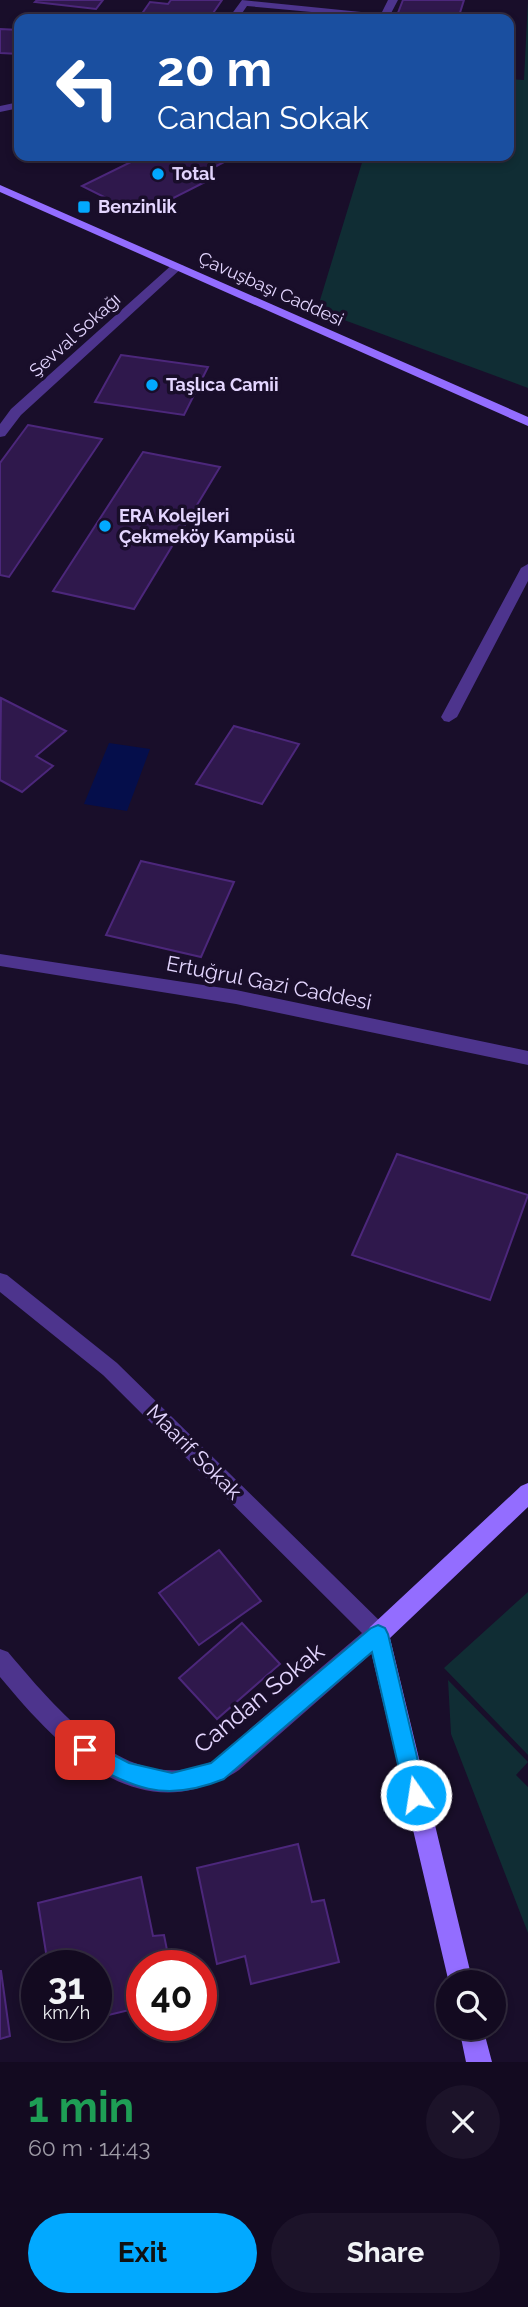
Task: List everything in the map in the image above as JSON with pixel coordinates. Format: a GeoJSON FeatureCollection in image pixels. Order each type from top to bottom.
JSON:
{"type":"FeatureCollection","features":[{"type":"Feature","properties":{"kind":"main road","name":"Çavuşbaşı Caddesi"},"geometry":{"type":"LineString","coordinates":[[0,188],[528,422]]}},
{"type":"Feature","properties":{"kind":"main road"},"geometry":{"type":"LineString","coordinates":[[458,1970],[378,1634],[528,1493]]}},
{"type":"Feature","properties":{"kind":"main road"},"geometry":{"type":"LineString","coordinates":[[474,2040],[479,2062]]}},
{"type":"Feature","properties":{"kind":"street"},"geometry":{"type":"LineString","coordinates":[[246,1],[352,14]]}},
{"type":"Feature","properties":{"kind":"street","name":"Şevval Sokağı"},"geometry":{"type":"LineString","coordinates":[[0,433],[16,412],[178,266]]}},
{"type":"Feature","properties":{"kind":"street"},"geometry":{"type":"LineString","coordinates":[[449,717],[528,568]]}},
{"type":"Feature","properties":{"kind":"street","name":"Ertuğrul Gazi Caddesi"},"geometry":{"type":"LineString","coordinates":[[0,960],[236,997],[528,1058]]}},
{"type":"Feature","properties":{"kind":"street","name":"Maarif Sokak"},"geometry":{"type":"LineString","coordinates":[[0,1281],[110,1369],[378,1634]]}},
{"type":"Feature","properties":{"kind":"street","name":"Candan Sokak"},"geometry":{"type":"LineString","coordinates":[[0,1660],[51,1721],[85,1750],[126,1772],[172,1783],[217,1772],[378,1634]]}},
{"type":"Feature","properties":{"kind":"green space"},"geometry":{"type":"Polygon","coordinates":[[[528,0],[528,388],[317,310],[362,161],[514,161],[514,79],[524,80],[528,0]]]}},
{"type":"Feature","properties":{"kind":"green space"},"geometry":{"type":"Polygon","coordinates":[[[528,1592],[528,1755],[444,1668],[528,1592]]]}},
{"type":"Feature","properties":{"kind":"green space"},"geometry":{"type":"Polygon","coordinates":[[[448,1680],[528,1762],[516,1775],[528,1787],[528,1933],[451,1734],[448,1680]]]}},
{"type":"Feature","properties":{"kind":"shaded area"},"geometry":{"type":"Polygon","coordinates":[[[109,743],[150,749],[127,811],[84,804],[109,743]]]}},
{"type":"Feature","properties":{"kind":"building"},"geometry":{"type":"Polygon","coordinates":[[[103,0],[96,9],[35,2],[103,0]]]}},
{"type":"Feature","properties":{"kind":"building"},"geometry":{"type":"Polygon","coordinates":[[[171,0],[222,0],[212,14],[142,14],[150,2],[168,4],[171,0]]]}},
{"type":"Feature","properties":{"kind":"building"},"geometry":{"type":"Polygon","coordinates":[[[403,0],[464,0],[460,14],[398,14],[403,0]]]}},
{"type":"Feature","properties":{"kind":"building"},"geometry":{"type":"Polygon","coordinates":[[[0,29],[14,30],[14,54],[0,53],[0,29]]]}},
{"type":"Feature","properties":{"kind":"building"},"geometry":{"type":"Polygon","coordinates":[[[133,161],[226,161],[203,173],[213,178],[140,215],[82,186],[133,161]]]}},
{"type":"Feature","properties":{"kind":"building","name":"Taşlıca Camii"},"geometry":{"type":"Polygon","coordinates":[[[121,355],[208,367],[184,415],[95,402],[121,355]]]}},
{"type":"Feature","properties":{"kind":"building"},"geometry":{"type":"Polygon","coordinates":[[[28,425],[102,439],[9,577],[0,575],[0,463],[28,425]]]}},
{"type":"Feature","properties":{"kind":"building"},"geometry":{"type":"Polygon","coordinates":[[[143,452],[220,467],[134,609],[53,591],[143,452]]]}},
{"type":"Feature","properties":{"kind":"building"},"geometry":{"type":"Polygon","coordinates":[[[1,698],[66,731],[36,756],[53,766],[22,792],[0,780],[1,698]]]}},
{"type":"Feature","properties":{"kind":"building"},"geometry":{"type":"Polygon","coordinates":[[[234,726],[299,744],[262,804],[196,784],[234,726]]]}},
{"type":"Feature","properties":{"kind":"building"},"geometry":{"type":"Polygon","coordinates":[[[141,861],[234,882],[201,957],[106,935],[141,861]]]}},
{"type":"Feature","properties":{"kind":"building"},"geometry":{"type":"Polygon","coordinates":[[[397,1154],[528,1195],[490,1300],[352,1255],[397,1154]]]}},
{"type":"Feature","properties":{"kind":"building"},"geometry":{"type":"Polygon","coordinates":[[[219,1550],[261,1601],[199,1645],[159,1593],[219,1550]]]}},
{"type":"Feature","properties":{"kind":"building"},"geometry":{"type":"Polygon","coordinates":[[[242,1623],[280,1664],[217,1719],[179,1678],[242,1623]]]}},
{"type":"Feature","properties":{"kind":"building"},"geometry":{"type":"Polygon","coordinates":[[[298,1844],[312,1902],[324,1900],[339,1962],[251,1984],[245,1956],[217,1964],[217,1950],[214,1950],[197,1868],[298,1844]]]}},
{"type":"Feature","properties":{"kind":"building"},"geometry":{"type":"Polygon","coordinates":[[[141,1877],[153,1936],[164,1935],[167,1950],[126,1950],[126,2011],[112,2014],[112,1950],[46,1950],[38,1903],[141,1877]]]}},
{"type":"Feature","properties":{"kind":"building"},"geometry":{"type":"Polygon","coordinates":[[[0,1971],[10,2036],[0,2039],[0,1971]]]}},
{"type":"Feature","properties":{"kind":"place","name":"Total"},"geometry":{"type":"Point","coordinates":[158,174]}},
{"type":"Feature","properties":{"kind":"place","name":"Benzinlik"},"geometry":{"type":"Point","coordinates":[84,207]}},
{"type":"Feature","properties":{"kind":"place","name":"Taşlıca Camii"},"geometry":{"type":"Point","coordinates":[152,385]}},
{"type":"Feature","properties":{"kind":"place","name":"ERA Kolejleri Çekmeköy Kampüsü"},"geometry":{"type":"Point","coordinates":[105,526]}},
{"type":"Feature","properties":{"kind":"route"},"geometry":{"type":"LineString","coordinates":[[85,1750],[126,1772],[172,1783],[217,1772],[378,1634],[416,1795]]}}]}
